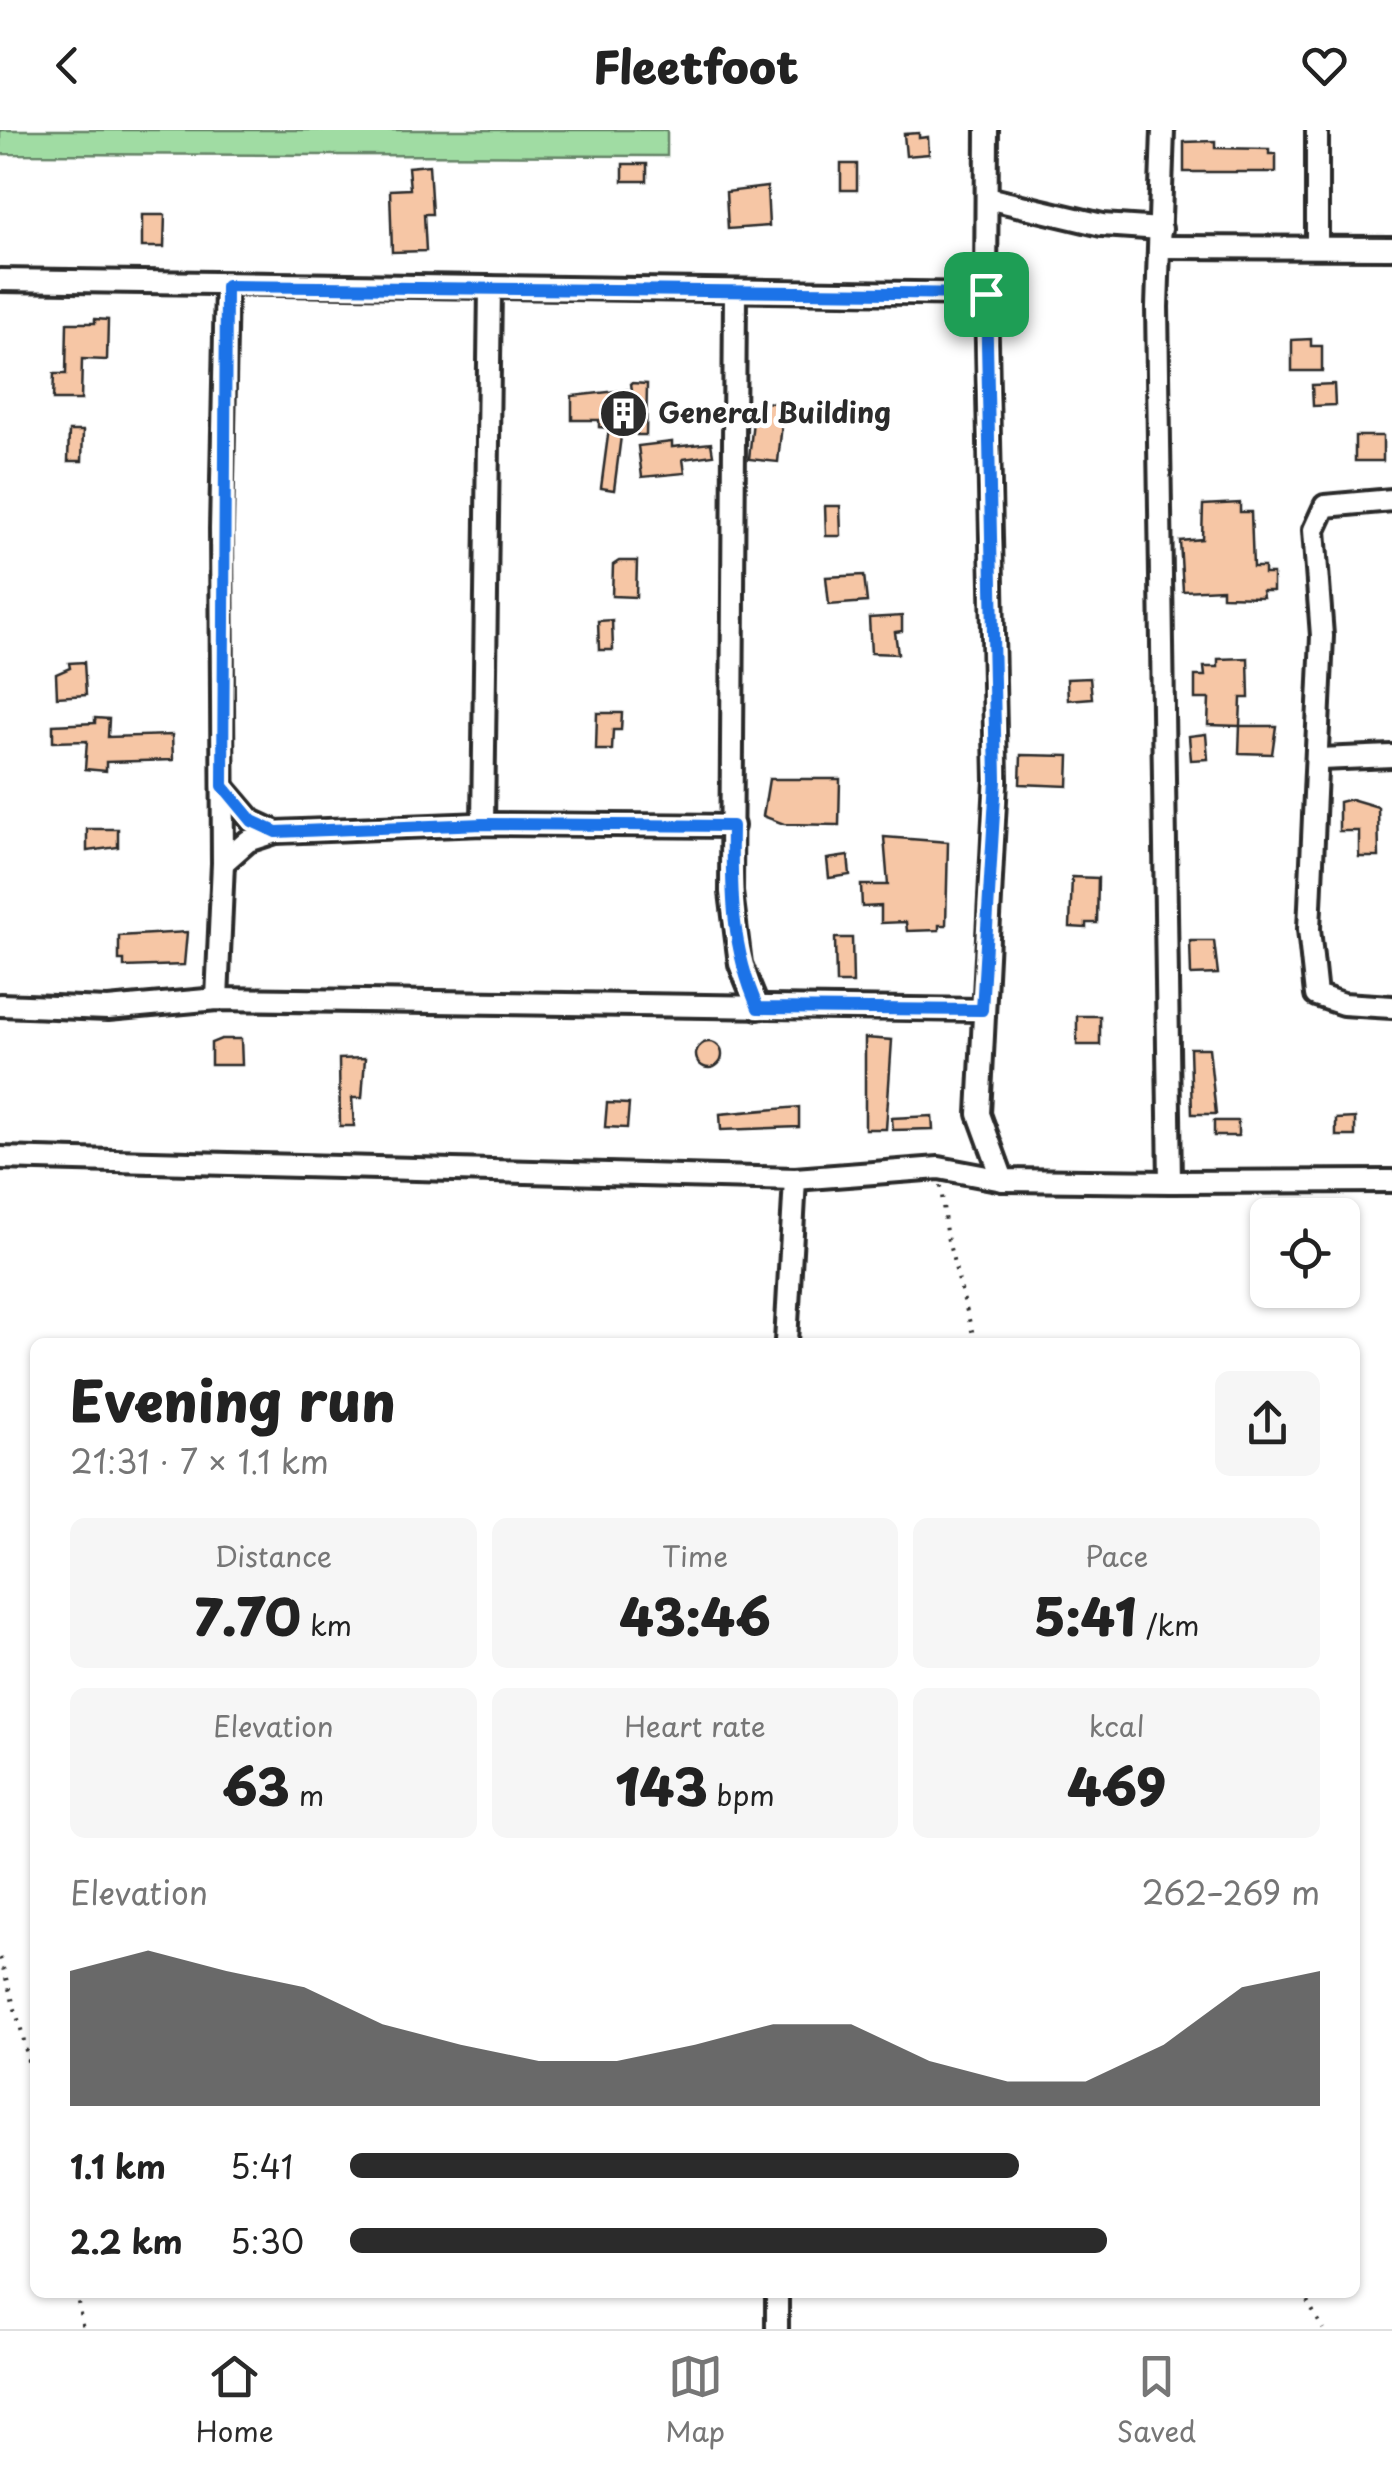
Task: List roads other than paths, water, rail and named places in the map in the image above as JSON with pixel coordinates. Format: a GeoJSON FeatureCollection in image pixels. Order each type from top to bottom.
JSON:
{"type":"FeatureCollection","features":[{"type":"Feature","properties":{"kind":"street"},"geometry":{"type":"LineString","coordinates":[[988,130],[986,294],[996,780],[979,1114],[1003,1180]]}},
{"type":"Feature","properties":{"kind":"street"},"geometry":{"type":"LineString","coordinates":[[1163,130],[1157,307],[1170,1182]]}},
{"type":"Feature","properties":{"kind":"street"},"geometry":{"type":"LineString","coordinates":[[1317,130],[1317,247]]}},
{"type":"Feature","properties":{"kind":"street"},"geometry":{"type":"LineString","coordinates":[[986,198],[1160,238],[1392,248]]}},
{"type":"Feature","properties":{"kind":"street"},"geometry":{"type":"LineString","coordinates":[[0,280],[986,294]]}},
{"type":"Feature","properties":{"kind":"street"},"geometry":{"type":"LineString","coordinates":[[217,998],[223,863],[226,286]]}},
{"type":"Feature","properties":{"kind":"street"},"geometry":{"type":"LineString","coordinates":[[483,824],[490,288]]}},
{"type":"Feature","properties":{"kind":"street"},"geometry":{"type":"LineString","coordinates":[[735,293],[734,931],[740,964],[758,1008]]}},
{"type":"Feature","properties":{"kind":"street"},"geometry":{"type":"LineString","coordinates":[[1392,500],[1324,506],[1314,530],[1322,636],[1320,758],[1309,929],[1316,994],[1342,1004],[1392,1007]]}},
{"type":"Feature","properties":{"kind":"street"},"geometry":{"type":"LineString","coordinates":[[1320,758],[1392,756]]}},
{"type":"Feature","properties":{"kind":"street"},"geometry":{"type":"LineString","coordinates":[[223,786],[252,821],[276,832]]}},
{"type":"Feature","properties":{"kind":"street"},"geometry":{"type":"LineString","coordinates":[[223,863],[248,842],[276,832],[483,824],[732,826]]}},
{"type":"Feature","properties":{"kind":"street"},"geometry":{"type":"LineString","coordinates":[[0,1005],[108,1008],[217,998],[982,1010]]}},
{"type":"Feature","properties":{"kind":"street"},"geometry":{"type":"LineString","coordinates":[[0,1158],[795,1179],[939,1168],[1003,1180],[1392,1180]]}},
{"type":"Feature","properties":{"kind":"street"},"geometry":{"type":"LineString","coordinates":[[786,1338],[795,1179]]}},
{"type":"Feature","properties":{"kind":"street"},"geometry":{"type":"LineString","coordinates":[[777,2298],[777,2329]]}},
{"type":"Feature","properties":{"kind":"place","name":"General Building"},"geometry":{"type":"Point","coordinates":[623,413]}}]}
